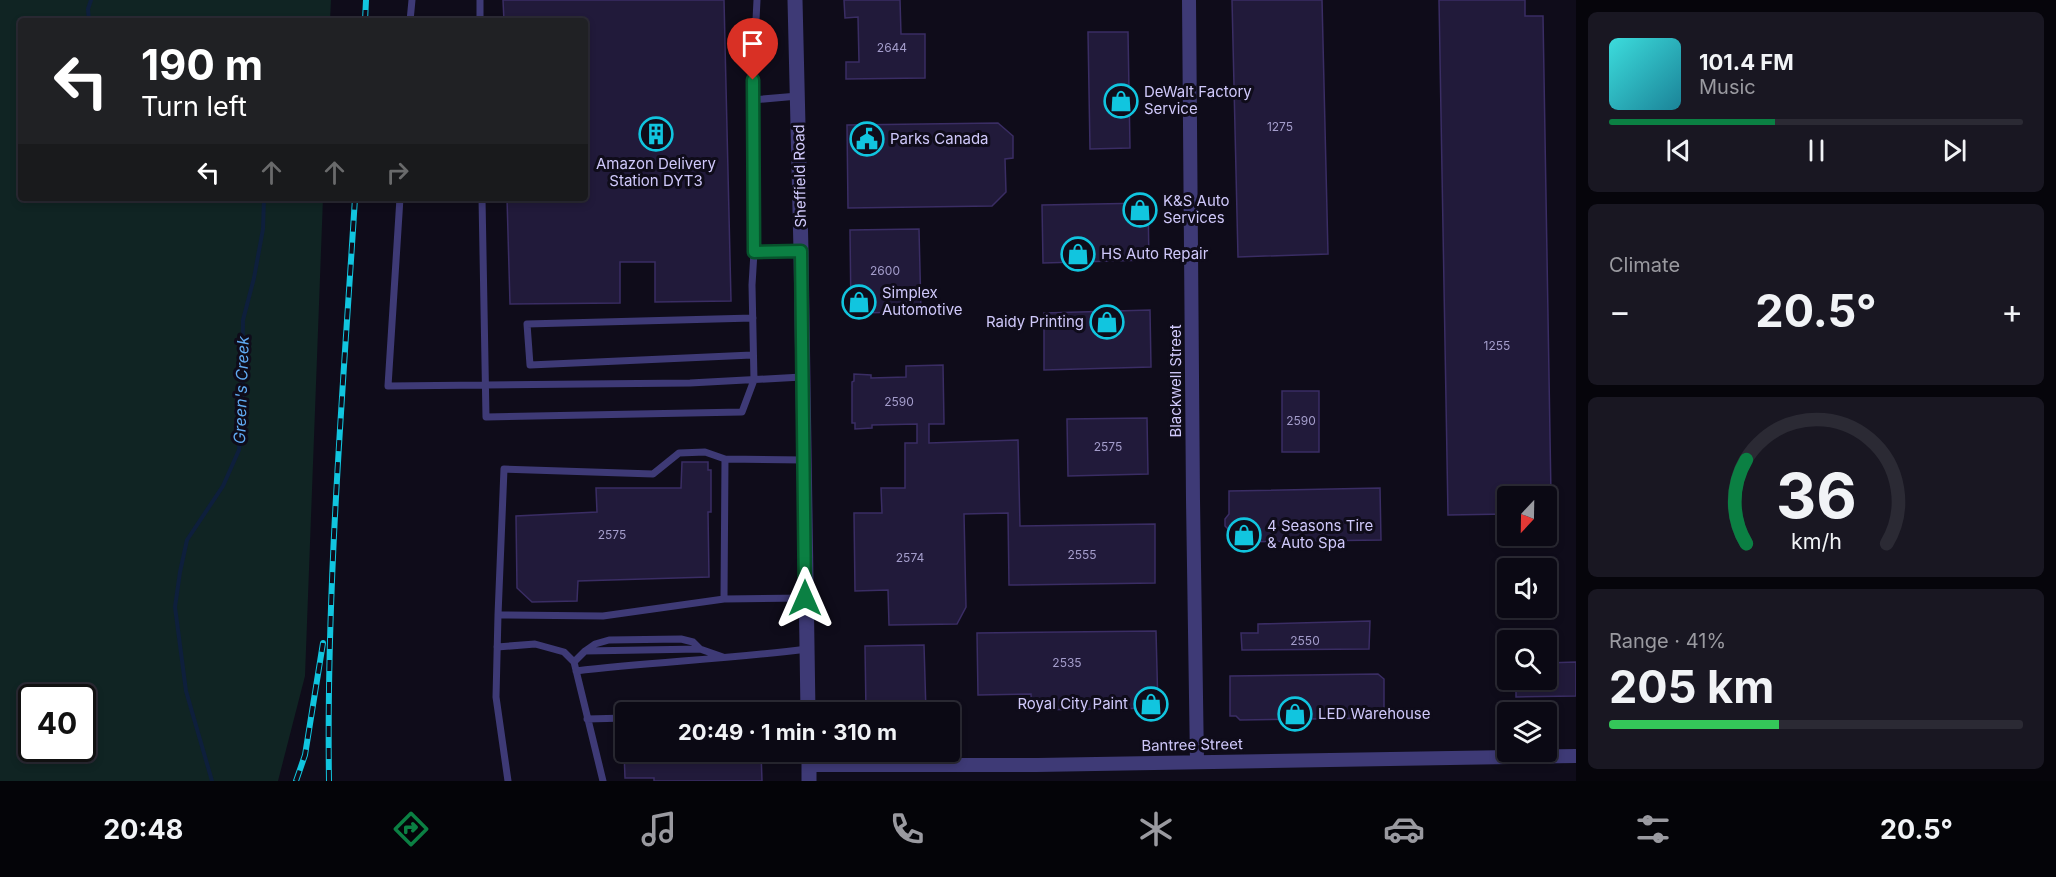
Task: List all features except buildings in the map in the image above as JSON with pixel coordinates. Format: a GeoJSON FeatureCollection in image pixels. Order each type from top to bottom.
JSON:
{"type":"FeatureCollection","features":[{"type":"Feature","properties":{"kind":"street","name":"Sheffield Road"},"geometry":{"type":"LineString","coordinates":[[795,0],[808,702]]}},
{"type":"Feature","properties":{"kind":"street","name":"Blackwell Street"},"geometry":{"type":"LineString","coordinates":[[1189,0],[1197,762]]}},
{"type":"Feature","properties":{"kind":"street","name":"Bantree Street"},"geometry":{"type":"LineString","coordinates":[[939,762],[1036,765],[1576,756]]}},
{"type":"Feature","properties":{"kind":"street"},"geometry":{"type":"LineString","coordinates":[[809,762],[809,781]]}},
{"type":"Feature","properties":{"kind":"lane"},"geometry":{"type":"LineString","coordinates":[[410,18],[412,0]]}},
{"type":"Feature","properties":{"kind":"lane"},"geometry":{"type":"LineString","coordinates":[[480,0],[480,18]]}},
{"type":"Feature","properties":{"kind":"lane"},"geometry":{"type":"LineString","coordinates":[[482,201],[486,417],[742,412],[754,380],[752,356],[754,252],[752,100],[757,0]]}},
{"type":"Feature","properties":{"kind":"lane"},"geometry":{"type":"LineString","coordinates":[[752,100],[798,96]]}},
{"type":"Feature","properties":{"kind":"lane"},"geometry":{"type":"LineString","coordinates":[[400,201],[388,386],[484,387],[690,383],[802,377]]}},
{"type":"Feature","properties":{"kind":"lane"},"geometry":{"type":"LineString","coordinates":[[754,252],[801,251]]}},
{"type":"Feature","properties":{"kind":"lane"},"geometry":{"type":"LineString","coordinates":[[752,356],[530,365],[527,324],[753,318]]}},
{"type":"Feature","properties":{"kind":"lane"},"geometry":{"type":"LineString","coordinates":[[508,781],[496,697],[504,469],[653,474],[679,453],[705,452],[725,459],[804,460]]}},
{"type":"Feature","properties":{"kind":"lane"},"geometry":{"type":"LineString","coordinates":[[724,599],[725,459]]}},
{"type":"Feature","properties":{"kind":"lane"},"geometry":{"type":"LineString","coordinates":[[498,615],[603,616],[724,599],[805,598]]}},
{"type":"Feature","properties":{"kind":"lane"},"geometry":{"type":"LineString","coordinates":[[574,662],[595,644],[609,640],[681,639],[693,642],[700,649]]}},
{"type":"Feature","properties":{"kind":"lane"},"geometry":{"type":"LineString","coordinates":[[497,647],[535,644],[564,652],[574,662],[603,781]]}},
{"type":"Feature","properties":{"kind":"lane"},"geometry":{"type":"LineString","coordinates":[[585,651],[700,649],[726,658]]}},
{"type":"Feature","properties":{"kind":"lane"},"geometry":{"type":"LineString","coordinates":[[576,671],[807,649]]}},
{"type":"Feature","properties":{"kind":"lane"},"geometry":{"type":"LineString","coordinates":[[587,719],[615,718]]}},
{"type":"Feature","properties":{"kind":"green space"},"geometry":{"type":"Polygon","coordinates":[[[0,0],[331,0],[330,18],[18,18],[18,201],[323,201],[305,676],[278,781],[0,781],[0,0]]]}},
{"type":"Feature","properties":{"kind":"waterway","name":"Green's Creek"},"geometry":{"type":"LineString","coordinates":[[89,18],[88,9],[91,0]]}},
{"type":"Feature","properties":{"kind":"waterway","name":"Green's Creek"},"geometry":{"type":"LineString","coordinates":[[212,781],[186,691],[175,607],[187,540],[223,486],[239,450],[243,320],[263,229],[264,201]]}},
{"type":"Feature","properties":{"kind":"railway"},"geometry":{"type":"LineString","coordinates":[[365,18],[366,0]]}},
{"type":"Feature","properties":{"kind":"railway"},"geometry":{"type":"LineString","coordinates":[[329,781],[333,562],[355,201]]}},
{"type":"Feature","properties":{"kind":"railway"},"geometry":{"type":"LineString","coordinates":[[296,781],[305,755],[323,643]]}},
{"type":"Feature","properties":{"kind":"place","name":"DeWalt Factory Service"},"geometry":{"type":"Point","coordinates":[1121,101]}},
{"type":"Feature","properties":{"kind":"place","name":"Amazon Delivery Station DYT3"},"geometry":{"type":"Point","coordinates":[656,134]}},
{"type":"Feature","properties":{"kind":"place","name":"Parks Canada"},"geometry":{"type":"Point","coordinates":[867,139]}},
{"type":"Feature","properties":{"kind":"place","name":"K&S Auto Services"},"geometry":{"type":"Point","coordinates":[1140,210]}},
{"type":"Feature","properties":{"kind":"place","name":"HS Auto Repair"},"geometry":{"type":"Point","coordinates":[1078,254]}},
{"type":"Feature","properties":{"kind":"place","name":"Simplex Automotive"},"geometry":{"type":"Point","coordinates":[859,302]}},
{"type":"Feature","properties":{"kind":"place","name":"Raidy Printing"},"geometry":{"type":"Point","coordinates":[1107,322]}},
{"type":"Feature","properties":{"kind":"place","name":"4 Seasons Tire & Auto Spa"},"geometry":{"type":"Point","coordinates":[1244,535]}},
{"type":"Feature","properties":{"kind":"place","name":"Royal City Paint"},"geometry":{"type":"Point","coordinates":[1151,704]}},
{"type":"Feature","properties":{"kind":"place","name":"LED Warehouse"},"geometry":{"type":"Point","coordinates":[1295,714]}},
{"type":"Feature","properties":{"kind":"route"},"geometry":{"type":"LineString","coordinates":[[753,80],[754,252],[801,251],[805,598]]}}]}
